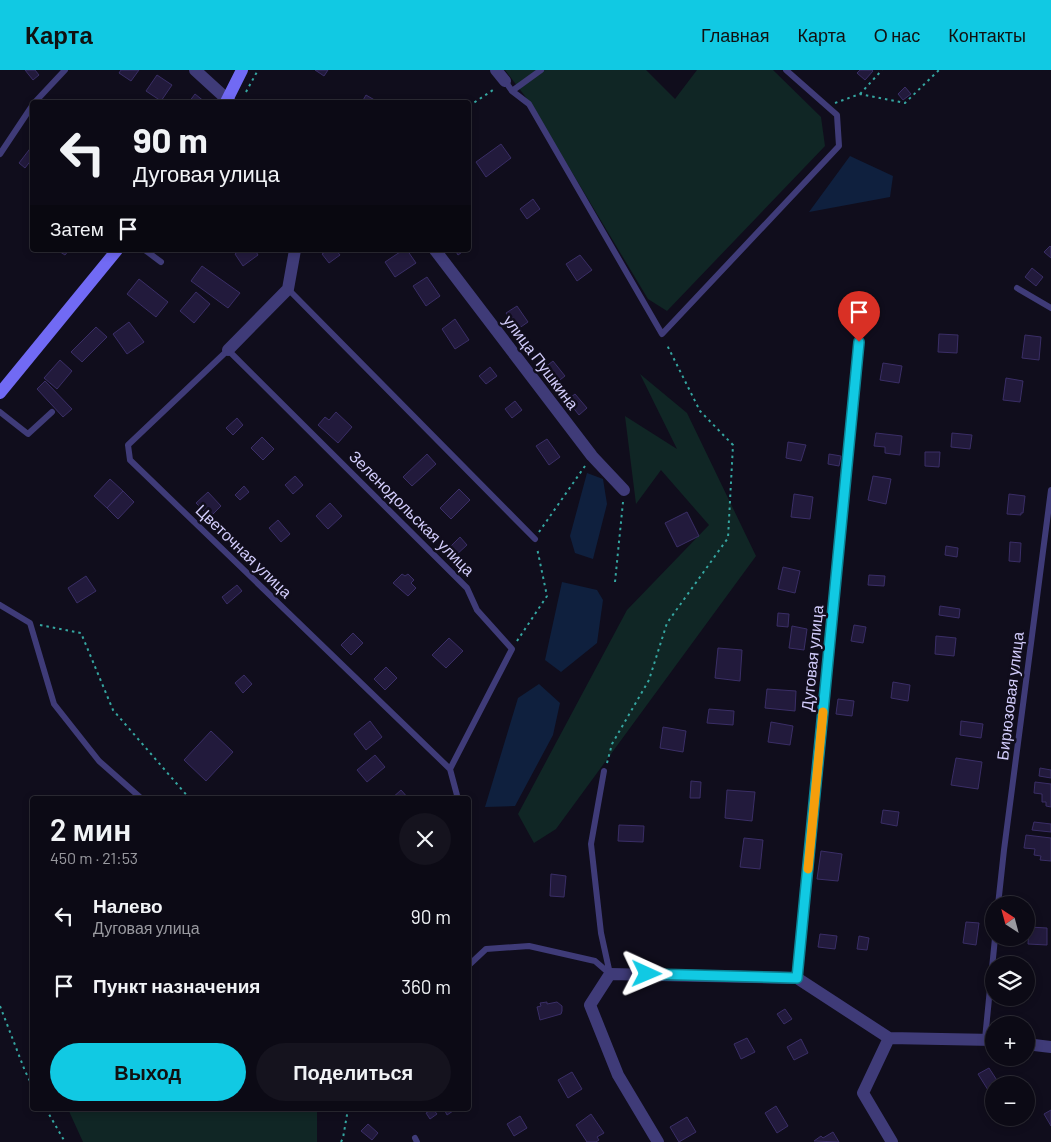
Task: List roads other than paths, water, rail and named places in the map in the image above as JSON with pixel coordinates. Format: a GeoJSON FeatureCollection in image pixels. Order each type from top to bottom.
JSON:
{"type":"FeatureCollection","features":[{"type":"Feature","properties":{"kind":"main road"},"geometry":{"type":"LineString","coordinates":[[229,100],[242,70]]}},
{"type":"Feature","properties":{"kind":"main road"},"geometry":{"type":"LineString","coordinates":[[0,393],[115,252]]}},
{"type":"Feature","properties":{"kind":"street"},"geometry":{"type":"LineString","coordinates":[[195,70],[226,100]]}},
{"type":"Feature","properties":{"kind":"street"},"geometry":{"type":"LineString","coordinates":[[496,70],[508,86]]}},
{"type":"Feature","properties":{"kind":"street"},"geometry":{"type":"LineString","coordinates":[[228,350],[288,289],[295,252]]}},
{"type":"Feature","properties":{"kind":"street","name":"улица Пушкина"},"geometry":{"type":"LineString","coordinates":[[437,252],[592,456],[624,490]]}},
{"type":"Feature","properties":{"kind":"street"},"geometry":{"type":"LineString","coordinates":[[658,1142],[618,1076],[590,1005],[610,974],[797,978],[889,1038],[985,1039]]}},
{"type":"Feature","properties":{"kind":"street"},"geometry":{"type":"LineString","coordinates":[[889,1038],[863,1092],[892,1142]]}},
{"type":"Feature","properties":{"kind":"street"},"geometry":{"type":"LineString","coordinates":[[1035,1045],[1051,1047]]}},
{"type":"Feature","properties":{"kind":"lane"},"geometry":{"type":"LineString","coordinates":[[37,100],[65,70]]}},
{"type":"Feature","properties":{"kind":"lane"},"geometry":{"type":"LineString","coordinates":[[541,70],[508,86],[529,104],[662,334],[839,146],[837,116],[786,70]]}},
{"type":"Feature","properties":{"kind":"lane"},"geometry":{"type":"LineString","coordinates":[[0,154],[30,109]]}},
{"type":"Feature","properties":{"kind":"lane"},"geometry":{"type":"LineString","coordinates":[[148,252],[161,262]]}},
{"type":"Feature","properties":{"kind":"lane"},"geometry":{"type":"LineString","coordinates":[[1017,288],[1051,308]]}},
{"type":"Feature","properties":{"kind":"lane"},"geometry":{"type":"LineString","coordinates":[[288,289],[535,539]]}},
{"type":"Feature","properties":{"kind":"lane","name":"Дуговая улица"},"geometry":{"type":"LineString","coordinates":[[797,978],[859,342]]}},
{"type":"Feature","properties":{"kind":"lane","name":"Зеленодольская улица"},"geometry":{"type":"LineString","coordinates":[[228,350],[468,588],[477,610],[512,649],[450,769]]}},
{"type":"Feature","properties":{"kind":"lane","name":"Цветочная улица"},"geometry":{"type":"LineString","coordinates":[[228,350],[128,445],[130,460],[450,769]]}},
{"type":"Feature","properties":{"kind":"lane"},"geometry":{"type":"LineString","coordinates":[[0,412],[28,434],[52,412]]}},
{"type":"Feature","properties":{"kind":"lane","name":"Бирюзовая улица"},"geometry":{"type":"LineString","coordinates":[[999,896],[1051,490]]}},
{"type":"Feature","properties":{"kind":"lane"},"geometry":{"type":"LineString","coordinates":[[0,605],[30,623],[54,704],[99,761],[139,796]]}},
{"type":"Feature","properties":{"kind":"lane"},"geometry":{"type":"LineString","coordinates":[[450,769],[457,796]]}},
{"type":"Feature","properties":{"kind":"lane"},"geometry":{"type":"LineString","coordinates":[[604,771],[591,844],[601,932],[610,974]]}},
{"type":"Feature","properties":{"kind":"lane"},"geometry":{"type":"LineString","coordinates":[[471,963],[486,949],[529,946],[595,961],[610,974]]}},
{"type":"Feature","properties":{"kind":"lane"},"geometry":{"type":"LineString","coordinates":[[991,1016],[995,946]]}},
{"type":"Feature","properties":{"kind":"water"},"geometry":{"type":"Polygon","coordinates":[[[850,156],[893,176],[890,197],[809,212],[850,156]]]}},
{"type":"Feature","properties":{"kind":"water"},"geometry":{"type":"Polygon","coordinates":[[[587,473],[603,479],[607,504],[593,559],[575,553],[570,536],[587,473]]]}},
{"type":"Feature","properties":{"kind":"water"},"geometry":{"type":"Polygon","coordinates":[[[562,582],[597,590],[603,600],[597,643],[561,672],[545,660],[562,582]]]}},
{"type":"Feature","properties":{"kind":"water"},"geometry":{"type":"Polygon","coordinates":[[[539,684],[560,703],[553,735],[515,806],[485,807],[518,698],[539,684]]]}}]}
